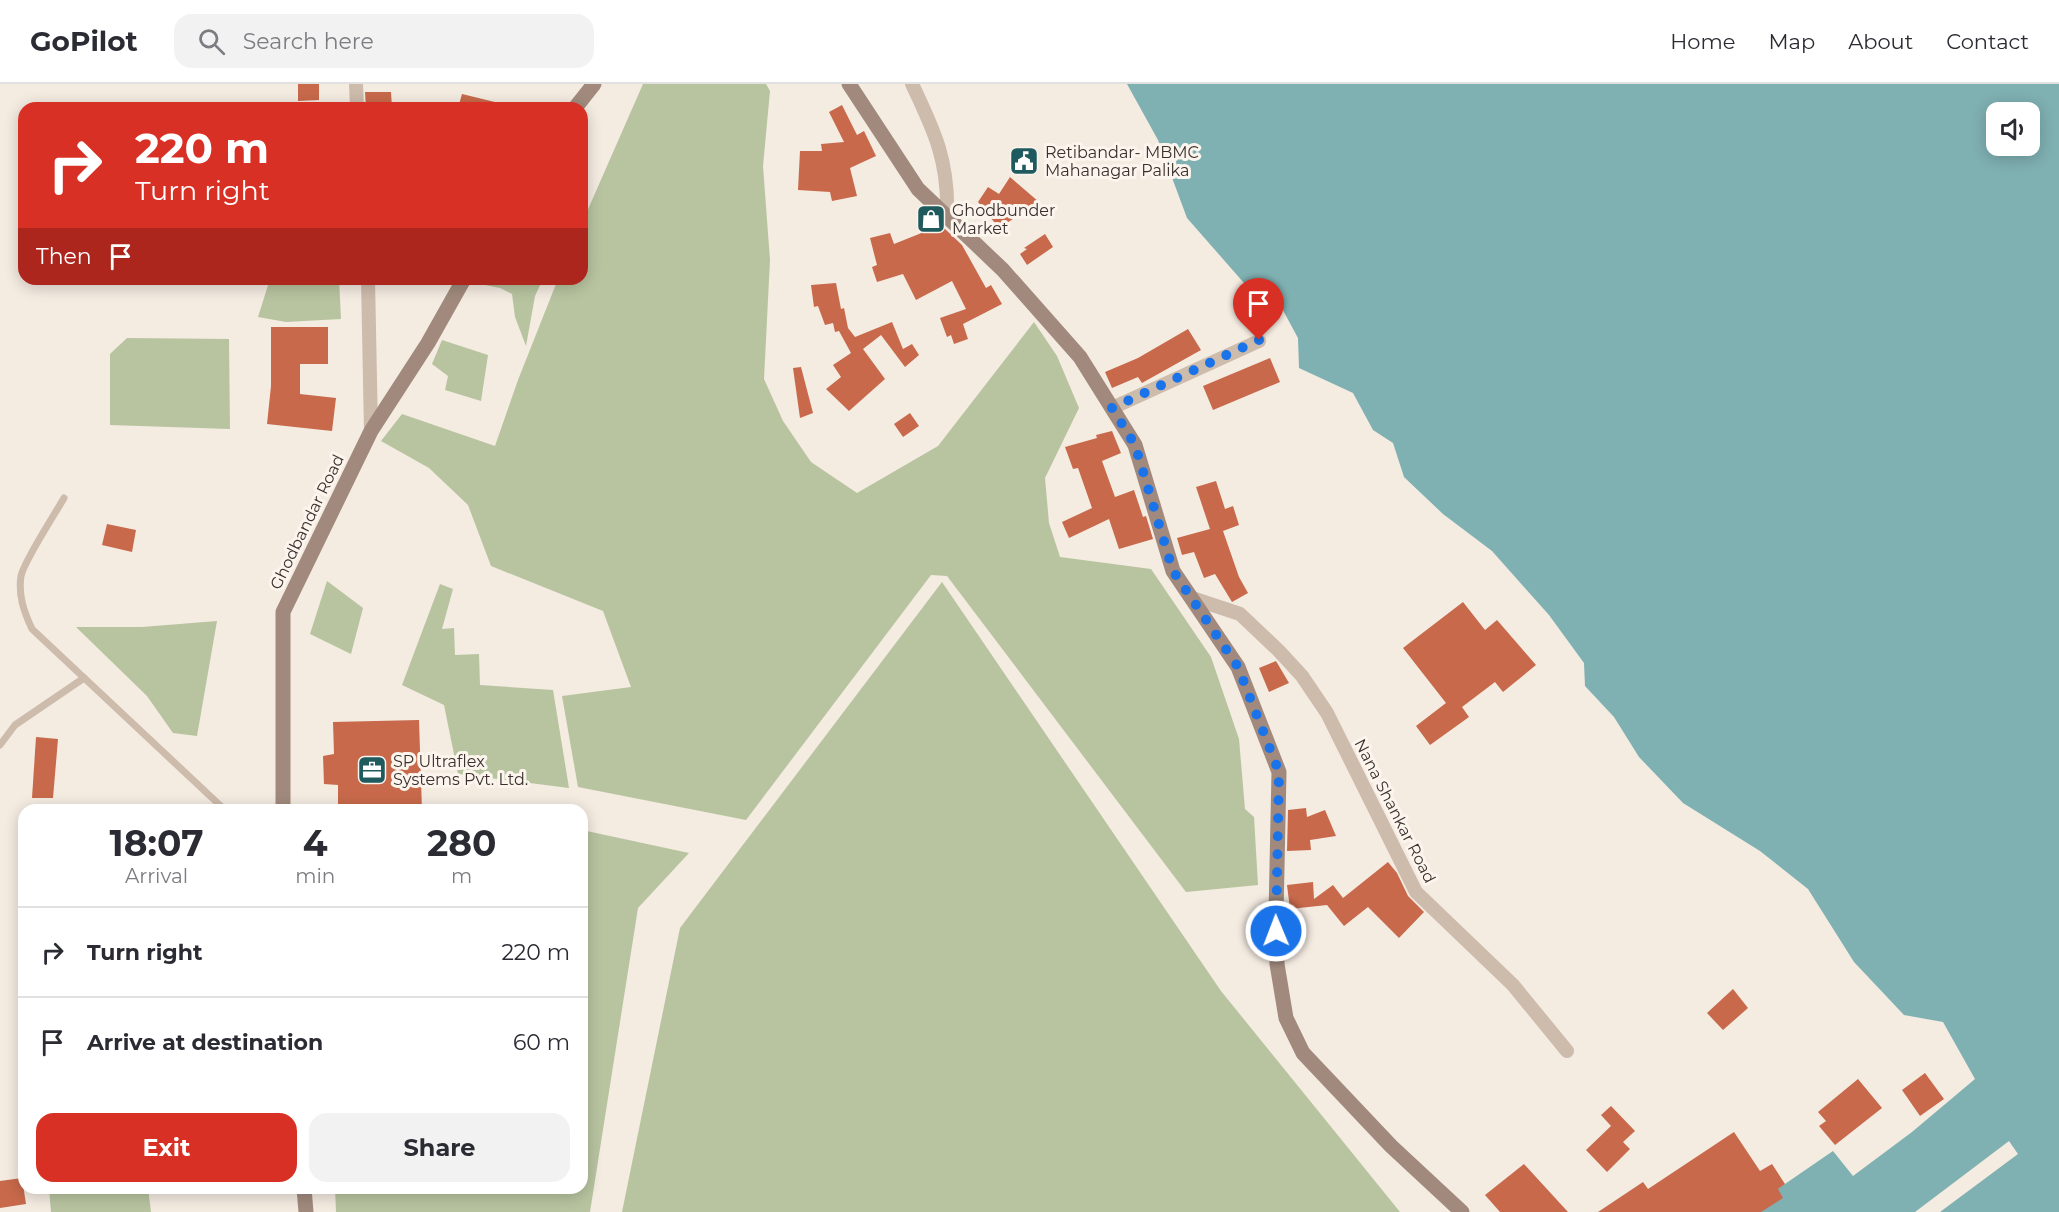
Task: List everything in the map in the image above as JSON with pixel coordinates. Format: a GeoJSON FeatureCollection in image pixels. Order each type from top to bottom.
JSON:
{"type":"FeatureCollection","features":[{"type":"Feature","properties":{"kind":"street"},"geometry":{"type":"LineString","coordinates":[[356,84],[357,102]]}},
{"type":"Feature","properties":{"kind":"street"},"geometry":{"type":"LineString","coordinates":[[580,102],[594,84]]}},
{"type":"Feature","properties":{"kind":"street"},"geometry":{"type":"LineString","coordinates":[[849,84],[918,189],[1003,270],[1080,357],[1135,445],[1173,571],[1238,667],[1279,772],[1277,964],[1286,1018],[1303,1053],[1391,1146],[1462,1212]]}},
{"type":"Feature","properties":{"kind":"street"},"geometry":{"type":"LineString","coordinates":[[912,84],[931,124],[946,166],[947,217]]}},
{"type":"Feature","properties":{"kind":"street"},"geometry":{"type":"LineString","coordinates":[[368,285],[371,431]]}},
{"type":"Feature","properties":{"kind":"street","name":"Ghodbandar Road"},"geometry":{"type":"LineString","coordinates":[[283,804],[284,612],[371,431],[428,344],[461,285]]}},
{"type":"Feature","properties":{"kind":"street"},"geometry":{"type":"LineString","coordinates":[[1112,408],[1259,340]]}},
{"type":"Feature","properties":{"kind":"street","name":"Nana Shankar Road"},"geometry":{"type":"LineString","coordinates":[[1192,598],[1240,614],[1302,675],[1327,713],[1416,892],[1513,985],[1567,1051]]}},
{"type":"Feature","properties":{"kind":"street"},"geometry":{"type":"LineString","coordinates":[[304,1194],[306,1212]]}},
{"type":"Feature","properties":{"kind":"lane"},"geometry":{"type":"LineString","coordinates":[[64,498],[21,574],[20,595],[23,611],[32,629],[219,804]]}},
{"type":"Feature","properties":{"kind":"lane"},"geometry":{"type":"LineString","coordinates":[[0,745],[15,725],[84,678]]}},
{"type":"Feature","properties":{"kind":"green space"},"geometry":{"type":"Polygon","coordinates":[[[643,84],[766,84],[770,91],[763,166],[770,260],[764,379],[783,421],[811,462],[857,493],[938,446],[1034,322],[1057,356],[1079,408],[1045,478],[1049,523],[1060,557],[1151,569],[1211,657],[1239,739],[1245,809],[1254,817],[1258,885],[1186,892],[947,576],[931,575],[746,820],[578,787],[562,696],[631,687],[603,611],[491,566],[468,505],[429,468],[381,441],[402,414],[495,446],[556,285],[588,285],[588,209],[643,84]]]}},
{"type":"Feature","properties":{"kind":"green space"},"geometry":{"type":"Polygon","coordinates":[[[268,285],[339,285],[341,319],[286,322],[258,317],[268,285]]]}},
{"type":"Feature","properties":{"kind":"green space"},"geometry":{"type":"Polygon","coordinates":[[[485,285],[540,285],[535,296],[526,346],[515,317],[512,294],[500,288],[485,285]]]}},
{"type":"Feature","properties":{"kind":"green space"},"geometry":{"type":"Polygon","coordinates":[[[127,338],[229,339],[230,429],[110,425],[110,354],[127,338]]]}},
{"type":"Feature","properties":{"kind":"green space"},"geometry":{"type":"Polygon","coordinates":[[[442,340],[488,355],[481,401],[445,390],[448,376],[432,364],[442,340]]]}},
{"type":"Feature","properties":{"kind":"green space"},"geometry":{"type":"Polygon","coordinates":[[[327,581],[363,608],[351,654],[310,634],[327,581]]]}},
{"type":"Feature","properties":{"kind":"green space"},"geometry":{"type":"Polygon","coordinates":[[[942,582],[1221,991],[1400,1212],[622,1212],[680,928],[942,582]]]}},
{"type":"Feature","properties":{"kind":"green space"},"geometry":{"type":"Polygon","coordinates":[[[440,584],[453,589],[442,629],[454,628],[455,655],[479,654],[480,685],[553,690],[569,788],[458,774],[444,705],[402,685],[440,584]]]}},
{"type":"Feature","properties":{"kind":"green space"},"geometry":{"type":"Polygon","coordinates":[[[217,621],[197,736],[173,733],[147,696],[76,627],[142,627],[217,621]]]}},
{"type":"Feature","properties":{"kind":"green space"},"geometry":{"type":"Polygon","coordinates":[[[588,831],[689,853],[638,908],[590,1212],[336,1212],[335,1194],[588,1194],[588,831]]]}},
{"type":"Feature","properties":{"kind":"green space"},"geometry":{"type":"Polygon","coordinates":[[[50,1194],[149,1194],[151,1212],[51,1212],[50,1194]]]}},
{"type":"Feature","properties":{"kind":"water"},"geometry":{"type":"Polygon","coordinates":[[[1127,84],[2059,84],[2059,1212],[1940,1212],[2018,1154],[2009,1141],[1915,1212],[1744,1212],[1833,1151],[1853,1176],[1912,1132],[1975,1079],[1943,1022],[1904,1015],[1854,962],[1808,889],[1760,851],[1683,803],[1639,757],[1614,717],[1585,686],[1584,663],[1549,615],[1492,551],[1443,514],[1404,477],[1393,443],[1373,430],[1353,393],[1299,368],[1298,338],[1272,290],[1244,283],[1187,218],[1158,140],[1127,84]]]}},
{"type":"Feature","properties":{"kind":"building"},"geometry":{"type":"Polygon","coordinates":[[[298,84],[319,84],[319,100],[298,101],[298,84]]]}},
{"type":"Feature","properties":{"kind":"building"},"geometry":{"type":"Polygon","coordinates":[[[365,92],[391,92],[392,102],[366,102],[365,92]]]}},
{"type":"Feature","properties":{"kind":"building"},"geometry":{"type":"Polygon","coordinates":[[[462,94],[495,102],[460,102],[462,94]]]}},
{"type":"Feature","properties":{"kind":"building"},"geometry":{"type":"Polygon","coordinates":[[[842,105],[857,135],[864,131],[876,156],[850,168],[857,196],[832,201],[830,192],[798,190],[800,151],[822,151],[821,144],[844,142],[829,112],[842,105]]]}},
{"type":"Feature","properties":{"kind":"building"},"geometry":{"type":"Polygon","coordinates":[[[1010,177],[1039,202],[999,228],[978,202],[988,187],[999,194],[1010,177]]]}},
{"type":"Feature","properties":{"kind":"building"},"geometry":{"type":"Polygon","coordinates":[[[934,228],[944,228],[962,245],[986,288],[991,285],[1002,304],[963,324],[968,339],[954,344],[951,335],[947,337],[940,318],[966,309],[952,281],[916,300],[903,274],[877,282],[872,267],[877,265],[870,238],[890,233],[894,244],[934,228]]]}},
{"type":"Feature","properties":{"kind":"building"},"geometry":{"type":"Polygon","coordinates":[[[1045,234],[1053,247],[1027,265],[1020,254],[1027,249],[1024,248],[1045,234]]]}},
{"type":"Feature","properties":{"kind":"building"},"geometry":{"type":"Polygon","coordinates":[[[836,283],[841,309],[844,308],[848,328],[855,337],[892,322],[903,349],[912,344],[919,355],[905,367],[881,335],[863,349],[885,379],[849,411],[826,389],[841,377],[833,365],[851,353],[839,331],[835,332],[833,323],[825,325],[818,306],[814,307],[811,285],[836,283]]]}},
{"type":"Feature","properties":{"kind":"building"},"geometry":{"type":"Polygon","coordinates":[[[271,327],[328,327],[328,364],[300,364],[300,394],[336,398],[332,431],[267,424],[271,386],[271,327]]]}},
{"type":"Feature","properties":{"kind":"building"},"geometry":{"type":"Polygon","coordinates":[[[1188,329],[1201,350],[1142,383],[1138,377],[1112,388],[1105,372],[1138,358],[1188,329]]]}},
{"type":"Feature","properties":{"kind":"building"},"geometry":{"type":"Polygon","coordinates":[[[1270,358],[1280,382],[1213,410],[1203,386],[1270,358]]]}},
{"type":"Feature","properties":{"kind":"building"},"geometry":{"type":"Polygon","coordinates":[[[801,367],[813,413],[800,418],[793,368],[801,367]]]}},
{"type":"Feature","properties":{"kind":"building"},"geometry":{"type":"Polygon","coordinates":[[[910,413],[919,426],[903,437],[894,424],[910,413]]]}},
{"type":"Feature","properties":{"kind":"building"},"geometry":{"type":"Polygon","coordinates":[[[1112,431],[1121,453],[1102,461],[1115,497],[1134,490],[1153,539],[1119,549],[1109,519],[1069,538],[1062,522],[1092,508],[1078,468],[1073,469],[1065,447],[1112,431]]]}},
{"type":"Feature","properties":{"kind":"building"},"geometry":{"type":"Polygon","coordinates":[[[1216,481],[1225,509],[1233,506],[1239,525],[1223,531],[1239,577],[1248,593],[1232,602],[1215,574],[1204,578],[1194,552],[1182,555],[1177,538],[1210,529],[1196,487],[1216,481]]]}},
{"type":"Feature","properties":{"kind":"building"},"geometry":{"type":"Polygon","coordinates":[[[107,524],[136,530],[132,552],[102,545],[107,524]]]}},
{"type":"Feature","properties":{"kind":"building"},"geometry":{"type":"Polygon","coordinates":[[[1463,602],[1485,630],[1497,620],[1536,665],[1503,692],[1495,682],[1462,707],[1469,717],[1430,745],[1416,726],[1446,703],[1403,648],[1463,602]]]}},
{"type":"Feature","properties":{"kind":"building"},"geometry":{"type":"Polygon","coordinates":[[[1276,661],[1289,683],[1269,692],[1259,668],[1276,661]]]}},
{"type":"Feature","properties":{"kind":"building","name":"SP Ultraflex Systems Pvt. Ltd."},"geometry":{"type":"Polygon","coordinates":[[[419,720],[422,804],[338,804],[338,785],[324,784],[323,756],[334,754],[333,722],[419,720]]]}},
{"type":"Feature","properties":{"kind":"building"},"geometry":{"type":"Polygon","coordinates":[[[36,737],[58,739],[53,798],[32,798],[36,737]]]}},
{"type":"Feature","properties":{"kind":"building"},"geometry":{"type":"Polygon","coordinates":[[[1306,808],[1307,817],[1325,810],[1336,836],[1310,840],[1311,850],[1287,851],[1288,810],[1306,808]]]}},
{"type":"Feature","properties":{"kind":"building"},"geometry":{"type":"Polygon","coordinates":[[[1388,862],[1397,873],[1408,896],[1424,912],[1399,938],[1368,907],[1344,926],[1327,905],[1290,909],[1287,885],[1313,882],[1314,899],[1333,885],[1343,898],[1388,862]]]}},
{"type":"Feature","properties":{"kind":"building"},"geometry":{"type":"Polygon","coordinates":[[[1733,989],[1748,1008],[1723,1030],[1707,1013],[1733,989]]]}},
{"type":"Feature","properties":{"kind":"building"},"geometry":{"type":"Polygon","coordinates":[[[1925,1073],[1944,1099],[1920,1116],[1902,1090],[1925,1073]]]}},
{"type":"Feature","properties":{"kind":"building"},"geometry":{"type":"Polygon","coordinates":[[[1858,1079],[1882,1108],[1835,1145],[1819,1126],[1826,1121],[1818,1112],[1858,1079]]]}},
{"type":"Feature","properties":{"kind":"building"},"geometry":{"type":"Polygon","coordinates":[[[1611,1106],[1635,1131],[1623,1142],[1630,1149],[1607,1172],[1586,1150],[1611,1126],[1601,1115],[1611,1106]]]}},
{"type":"Feature","properties":{"kind":"building"},"geometry":{"type":"Polygon","coordinates":[[[1734,1132],[1760,1171],[1772,1164],[1785,1184],[1778,1189],[1783,1198],[1761,1212],[1598,1212],[1643,1182],[1648,1189],[1734,1132]]]}},
{"type":"Feature","properties":{"kind":"building"},"geometry":{"type":"Polygon","coordinates":[[[1524,1164],[1568,1212],[1500,1212],[1485,1195],[1524,1164]]]}},
{"type":"Feature","properties":{"kind":"building"},"geometry":{"type":"Polygon","coordinates":[[[18,1179],[18,1194],[24,1194],[26,1204],[0,1208],[0,1181],[18,1179]]]}},
{"type":"Feature","properties":{"kind":"place","name":"Retibandar- MBMC Mahanagar Palika"},"geometry":{"type":"Point","coordinates":[1024,161]}},
{"type":"Feature","properties":{"kind":"place","name":"Ghodbunder Market"},"geometry":{"type":"Point","coordinates":[931,219]}},
{"type":"Feature","properties":{"kind":"place","name":"SP Ultraflex Systems Pvt. Ltd."},"geometry":{"type":"Point","coordinates":[372,770]}},
{"type":"Feature","properties":{"kind":"route"},"geometry":{"type":"LineString","coordinates":[[1259,340],[1112,408],[1135,445],[1173,571],[1238,667],[1279,772],[1276,931]]}}]}
